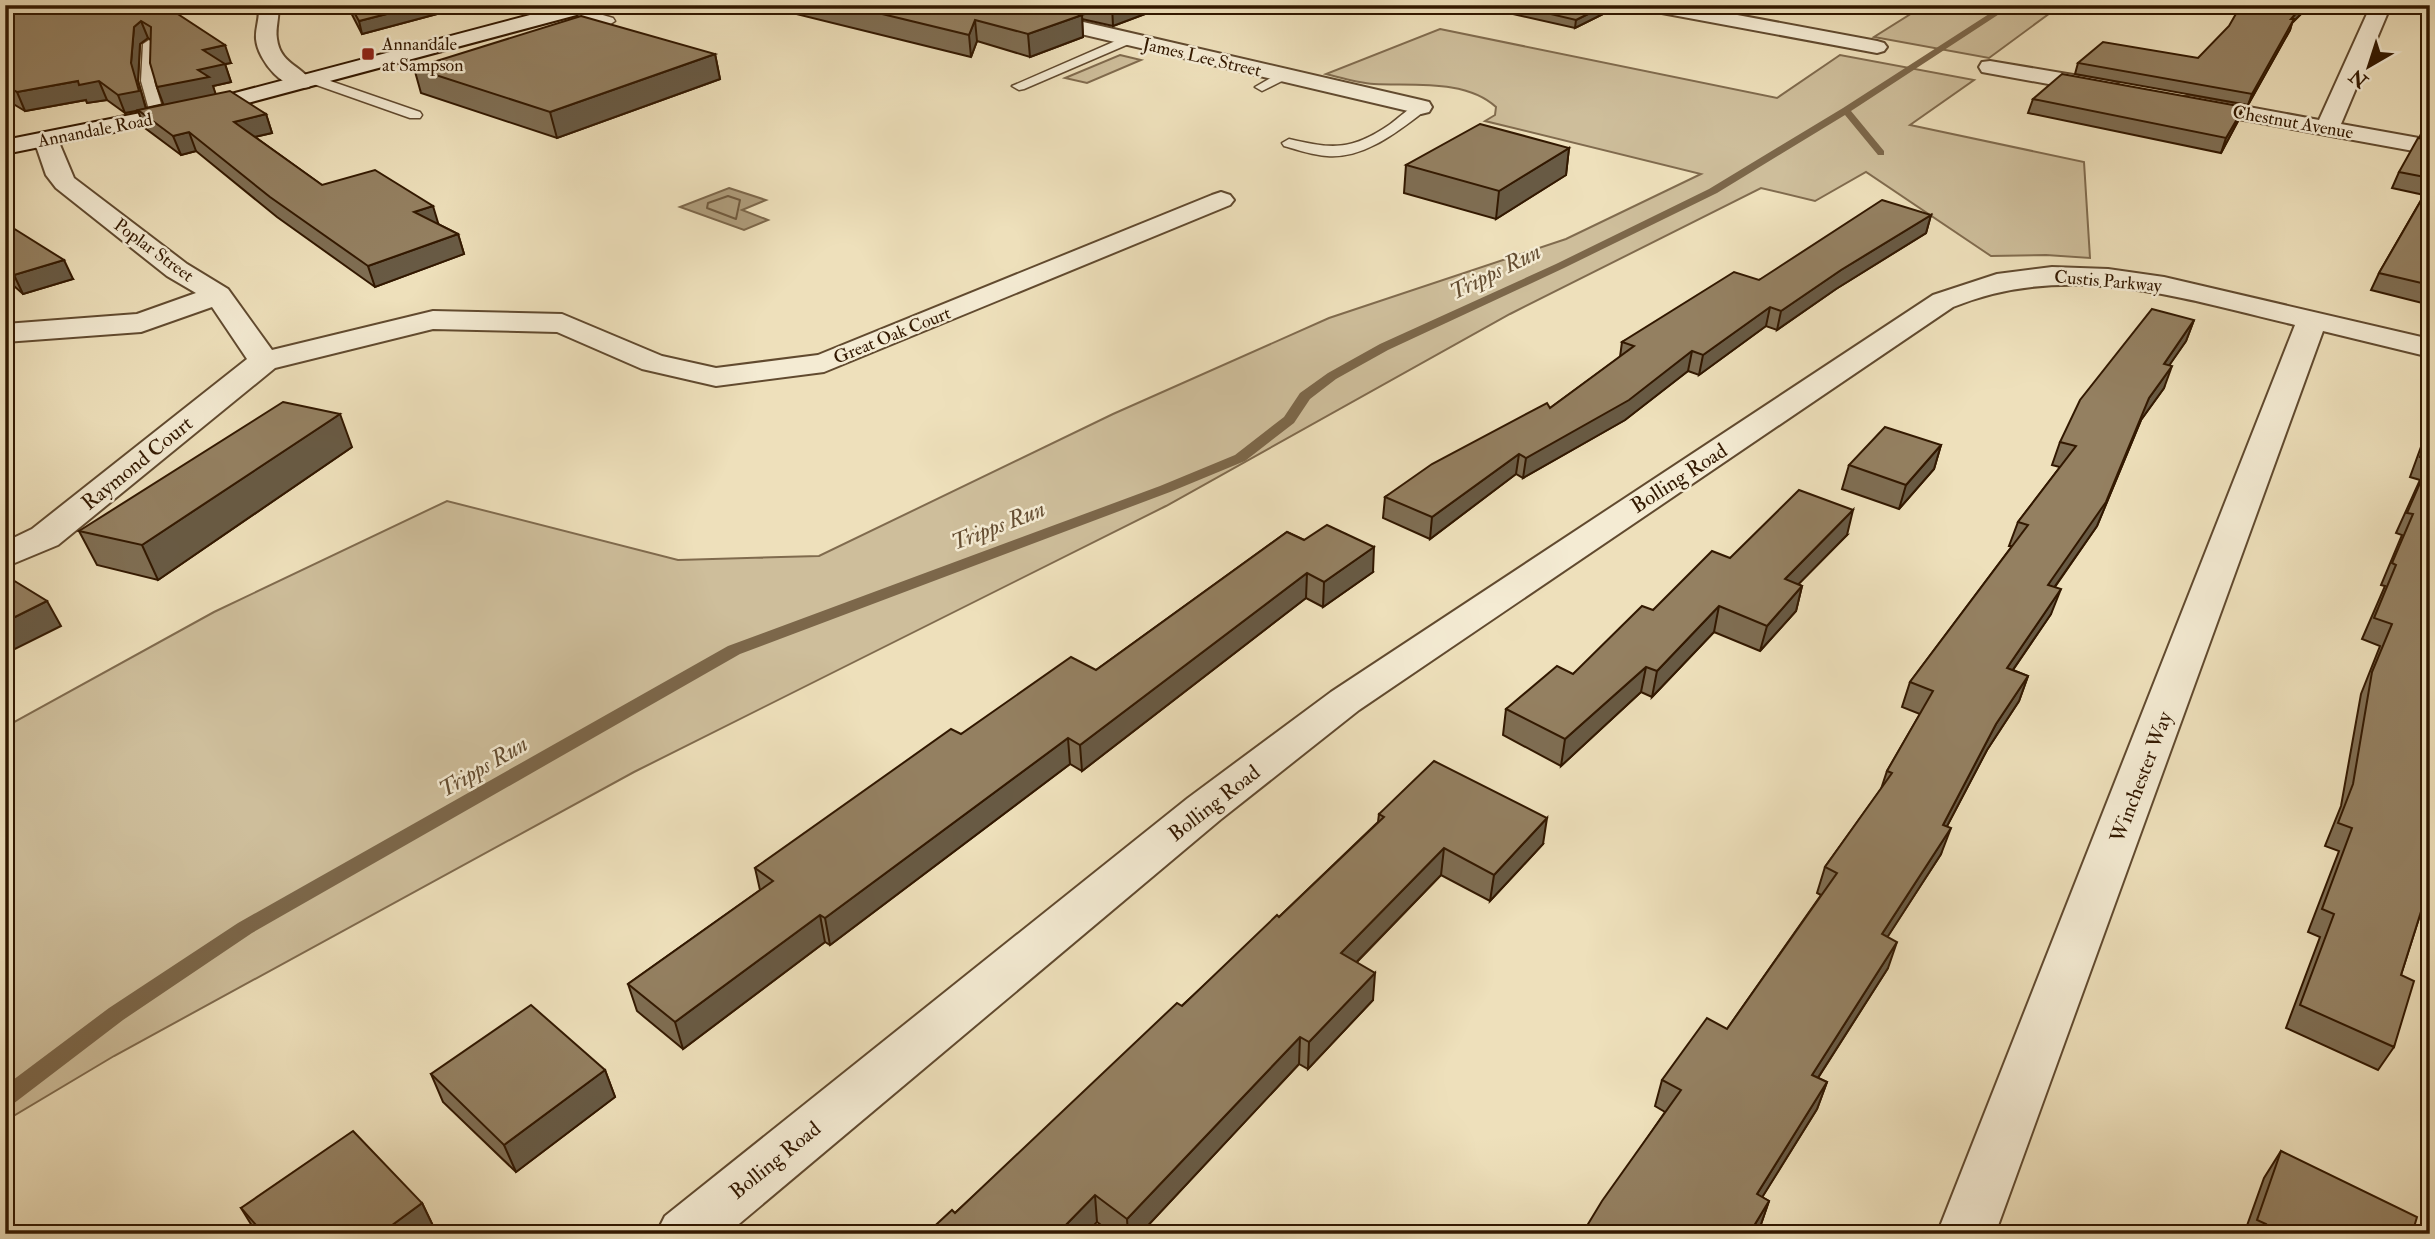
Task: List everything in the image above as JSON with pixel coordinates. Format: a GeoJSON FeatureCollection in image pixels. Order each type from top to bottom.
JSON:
{"type":"FeatureCollection","features":[{"type":"Feature","properties":{"kind":"street"},"geometry":{"type":"LineString","coordinates":[[268,5],[270,18],[265,34],[272,57],[281,69],[307,80]]}},
{"type":"Feature","properties":{"kind":"street","name":"James Lee Street"},"geometry":{"type":"LineString","coordinates":[[983,5],[1421,107]]}},
{"type":"Feature","properties":{"kind":"street"},"geometry":{"type":"LineString","coordinates":[[1651,5],[1696,9],[1877,47]]}},
{"type":"Feature","properties":{"kind":"street"},"geometry":{"type":"LineString","coordinates":[[2327,128],[2381,5]]}},
{"type":"Feature","properties":{"kind":"street","name":"Annandale Road"},"geometry":{"type":"LineString","coordinates":[[5,147],[158,117],[582,8]]}},
{"type":"Feature","properties":{"kind":"street"},"geometry":{"type":"LineString","coordinates":[[1990,67],[2125,91]]}},
{"type":"Feature","properties":{"kind":"street","name":"Chestnut Avenue"},"geometry":{"type":"LineString","coordinates":[[2165,99],[2430,147]]}},
{"type":"Feature","properties":{"kind":"street","name":"Poplar Street"},"geometry":{"type":"LineString","coordinates":[[46,140],[58,175],[65,184],[177,270],[218,295],[264,361]]}},
{"type":"Feature","properties":{"kind":"street","name":"Great Oak Court"},"geometry":{"type":"LineString","coordinates":[[264,361],[433,320],[562,323],[653,363],[716,377],[824,363],[1221,200]]}},
{"type":"Feature","properties":{"kind":"street","name":"Custis Parkway"},"geometry":{"type":"LineString","coordinates":[[1776,415],[1943,302],[1969,289],[2005,280],[2078,275],[2121,278],[2164,285],[2430,348]]}},
{"type":"Feature","properties":{"kind":"street"},"geometry":{"type":"LineString","coordinates":[[5,332],[141,323],[218,295]]}},
{"type":"Feature","properties":{"kind":"street","name":"Winchester Way"},"geometry":{"type":"LineString","coordinates":[[1966,1234],[2312,320]]}},
{"type":"Feature","properties":{"kind":"street","name":"Raymond Court"},"geometry":{"type":"LineString","coordinates":[[5,556],[45,537],[264,361]]}},
{"type":"Feature","properties":{"kind":"street","name":"Bolling Road"},"geometry":{"type":"LineString","coordinates":[[685,1234],[1205,809],[1345,701],[1776,415]]}},
{"type":"Feature","properties":{"kind":"lane"},"geometry":{"type":"LineString","coordinates":[[582,8],[609,21]]}},
{"type":"Feature","properties":{"kind":"lane"},"geometry":{"type":"LineString","coordinates":[[1019,86],[1127,40]]}},
{"type":"Feature","properties":{"kind":"lane"},"geometry":{"type":"LineString","coordinates":[[149,44],[146,60],[148,96],[158,117]]}},
{"type":"Feature","properties":{"kind":"lane"},"geometry":{"type":"LineString","coordinates":[[1262,87],[1283,75]]}},
{"type":"Feature","properties":{"kind":"lane"},"geometry":{"type":"LineString","coordinates":[[307,80],[415,116]]}},
{"type":"Feature","properties":{"kind":"lane"},"geometry":{"type":"LineString","coordinates":[[1289,143],[1333,152],[1360,147],[1391,130],[1421,107]]}},
{"type":"Feature","properties":{"kind":"shaded area"},"geometry":{"type":"Polygon","coordinates":[[[1925,5],[2061,5],[1989,58],[1874,37],[1925,5]]]}},
{"type":"Feature","properties":{"kind":"shaded area"},"geometry":{"type":"Polygon","coordinates":[[[1440,29],[1777,98],[1840,55],[1974,80],[1910,125],[2084,162],[2090,258],[2046,255],[1991,256],[1866,172],[1815,201],[1761,188],[1510,314],[1166,506],[634,772],[114,1056],[5,1121],[5,727],[214,612],[447,501],[678,560],[819,556],[1113,414],[1329,318],[1566,239],[1701,174],[1485,121],[1495,115],[1496,107],[1470,92],[1438,86],[1368,83],[1326,74],[1440,29]]]}},
{"type":"Feature","properties":{"kind":"shaded area"},"geometry":{"type":"Polygon","coordinates":[[[1120,55],[1141,60],[1087,83],[1065,78],[1120,55]]]}},
{"type":"Feature","properties":{"kind":"water"},"geometry":{"type":"Polygon","coordinates":[[[729,188],[766,200],[742,210],[768,220],[744,230],[680,207],[729,188]]]}},
{"type":"Feature","properties":{"kind":"building"},"geometry":{"type":"Polygon","coordinates":[[[5,5],[164,5],[225,45],[203,50],[225,64],[198,70],[209,77],[157,87],[150,63],[151,27],[141,21],[134,27],[131,63],[139,91],[118,95],[99,81],[79,85],[78,81],[17,92],[5,86],[5,5]]]}},
{"type":"Feature","properties":{"kind":"building"},"geometry":{"type":"Polygon","coordinates":[[[350,5],[422,5],[359,21],[350,5]]]}},
{"type":"Feature","properties":{"kind":"building"},"geometry":{"type":"Polygon","coordinates":[[[845,5],[1037,5],[1082,15],[1028,34],[975,20],[969,35],[845,5]]]}},
{"type":"Feature","properties":{"kind":"building"},"geometry":{"type":"Polygon","coordinates":[[[1512,5],[1606,5],[1576,20],[1512,5]]]}},
{"type":"Feature","properties":{"kind":"building"},"geometry":{"type":"Polygon","coordinates":[[[2241,5],[2303,5],[2291,19],[2294,19],[2252,94],[2078,63],[2103,42],[2198,58],[2229,26],[2241,5]]]}},
{"type":"Feature","properties":{"kind":"building"},"geometry":{"type":"Polygon","coordinates":[[[581,16],[715,54],[550,112],[414,68],[581,16]]]}},
{"type":"Feature","properties":{"kind":"building"},"geometry":{"type":"Polygon","coordinates":[[[2062,74],[2244,107],[2226,138],[2033,99],[2062,74]]]}},
{"type":"Feature","properties":{"kind":"building"},"geometry":{"type":"Polygon","coordinates":[[[230,91],[266,114],[234,122],[322,185],[375,170],[433,206],[414,212],[458,234],[368,266],[270,197],[189,132],[173,136],[138,110],[230,91]]]}},
{"type":"Feature","properties":{"kind":"building"},"geometry":{"type":"Polygon","coordinates":[[[1480,124],[1569,148],[1499,191],[1406,165],[1480,124]]]}},
{"type":"Feature","properties":{"kind":"building"},"geometry":{"type":"Polygon","coordinates":[[[2418,138],[2430,139],[2430,178],[2399,172],[2418,138]]]}},
{"type":"Feature","properties":{"kind":"building"},"geometry":{"type":"Polygon","coordinates":[[[2430,185],[2430,285],[2379,273],[2430,185]]]}},
{"type":"Feature","properties":{"kind":"building"},"geometry":{"type":"Polygon","coordinates":[[[1882,200],[1931,215],[1841,270],[1781,311],[1770,307],[1703,355],[1692,351],[1629,400],[1526,458],[1519,454],[1432,517],[1385,497],[1432,464],[1547,403],[1550,408],[1634,346],[1622,342],[1734,272],[1759,280],[1882,200]]]}},
{"type":"Feature","properties":{"kind":"building"},"geometry":{"type":"Polygon","coordinates":[[[5,223],[64,260],[14,275],[5,267],[5,223]]]}},
{"type":"Feature","properties":{"kind":"building"},"geometry":{"type":"Polygon","coordinates":[[[2152,309],[2194,320],[2164,364],[2172,366],[2149,398],[2106,502],[2048,585],[2061,589],[2007,668],[2028,676],[1996,724],[1943,825],[1951,828],[1882,934],[1897,942],[1812,1075],[1827,1082],[1757,1194],[1769,1201],[1749,1234],[1582,1234],[1602,1201],[1681,1090],[1662,1080],[1707,1018],[1727,1029],[1837,873],[1825,867],[1892,773],[1887,771],[1933,691],[1910,682],[2028,525],[2018,522],[2076,446],[2060,442],[2080,400],[2152,309]]]}},
{"type":"Feature","properties":{"kind":"building"},"geometry":{"type":"Polygon","coordinates":[[[283,402],[340,414],[142,545],[79,531],[283,402]]]}},
{"type":"Feature","properties":{"kind":"building"},"geometry":{"type":"Polygon","coordinates":[[[1885,427],[1941,445],[1906,485],[1849,465],[1885,427]]]}},
{"type":"Feature","properties":{"kind":"building"},"geometry":{"type":"Polygon","coordinates":[[[2430,430],[2430,459],[2420,457],[2430,430]]]}},
{"type":"Feature","properties":{"kind":"building"},"geometry":{"type":"Polygon","coordinates":[[[2430,460],[2430,883],[2401,975],[2414,981],[2394,1047],[2300,1005],[2334,914],[2322,909],[2352,828],[2338,823],[2353,784],[2372,672],[2392,624],[2374,618],[2396,565],[2392,563],[2413,514],[2407,513],[2430,460]]]}},
{"type":"Feature","properties":{"kind":"building"},"geometry":{"type":"Polygon","coordinates":[[[1799,490],[1853,510],[1785,579],[1802,586],[1767,626],[1719,606],[1657,671],[1646,667],[1565,739],[1506,709],[1557,666],[1573,674],[1642,606],[1653,610],[1712,551],[1730,558],[1799,490]]]}},
{"type":"Feature","properties":{"kind":"building"},"geometry":{"type":"Polygon","coordinates":[[[1327,525],[1374,547],[1324,582],[1307,573],[1080,745],[1068,738],[825,918],[820,915],[675,1022],[628,984],[773,881],[755,868],[951,729],[961,734],[1071,657],[1096,670],[1287,532],[1304,540],[1327,525]]]}},
{"type":"Feature","properties":{"kind":"building"},"geometry":{"type":"Polygon","coordinates":[[[8,577],[47,601],[5,622],[5,578],[8,577]]]}},
{"type":"Feature","properties":{"kind":"building"},"geometry":{"type":"Polygon","coordinates":[[[1434,761],[1547,818],[1494,875],[1444,848],[1341,953],[1375,973],[1309,1042],[1300,1037],[1127,1219],[1095,1195],[1057,1234],[926,1234],[952,1210],[955,1213],[1177,1003],[1182,1006],[1277,915],[1279,917],[1384,817],[1379,814],[1434,761]]]}},
{"type":"Feature","properties":{"kind":"building"},"geometry":{"type":"Polygon","coordinates":[[[531,1005],[605,1070],[504,1145],[431,1074],[531,1005]]]}},
{"type":"Feature","properties":{"kind":"building"},"geometry":{"type":"Polygon","coordinates":[[[353,1131],[422,1203],[380,1234],[264,1234],[241,1208],[353,1131]]]}},
{"type":"Feature","properties":{"kind":"building"},"geometry":{"type":"Polygon","coordinates":[[[2281,1151],[2417,1217],[2412,1234],[2262,1234],[2266,1224],[2257,1220],[2281,1151]]]}},
{"type":"Feature","properties":{"kind":"waterway","name":"Tripps Run"},"geometry":{"type":"LineString","coordinates":[[1846,110],[2009,5]]}},
{"type":"Feature","properties":{"kind":"waterway","name":"Tripps Run"},"geometry":{"type":"LineString","coordinates":[[5,1098],[116,1014],[245,928],[734,650],[1165,489],[1240,458],[1289,420],[1305,396],[1332,376],[1384,347],[1560,266],[1713,191],[1846,110]]}},
{"type":"Feature","properties":{"kind":"waterway"},"geometry":{"type":"LineString","coordinates":[[1846,110],[1881,153]]}},
{"type":"Feature","properties":{"kind":"place","name":"Annandale at Sampson"},"geometry":{"type":"Point","coordinates":[368,54]}}]}
